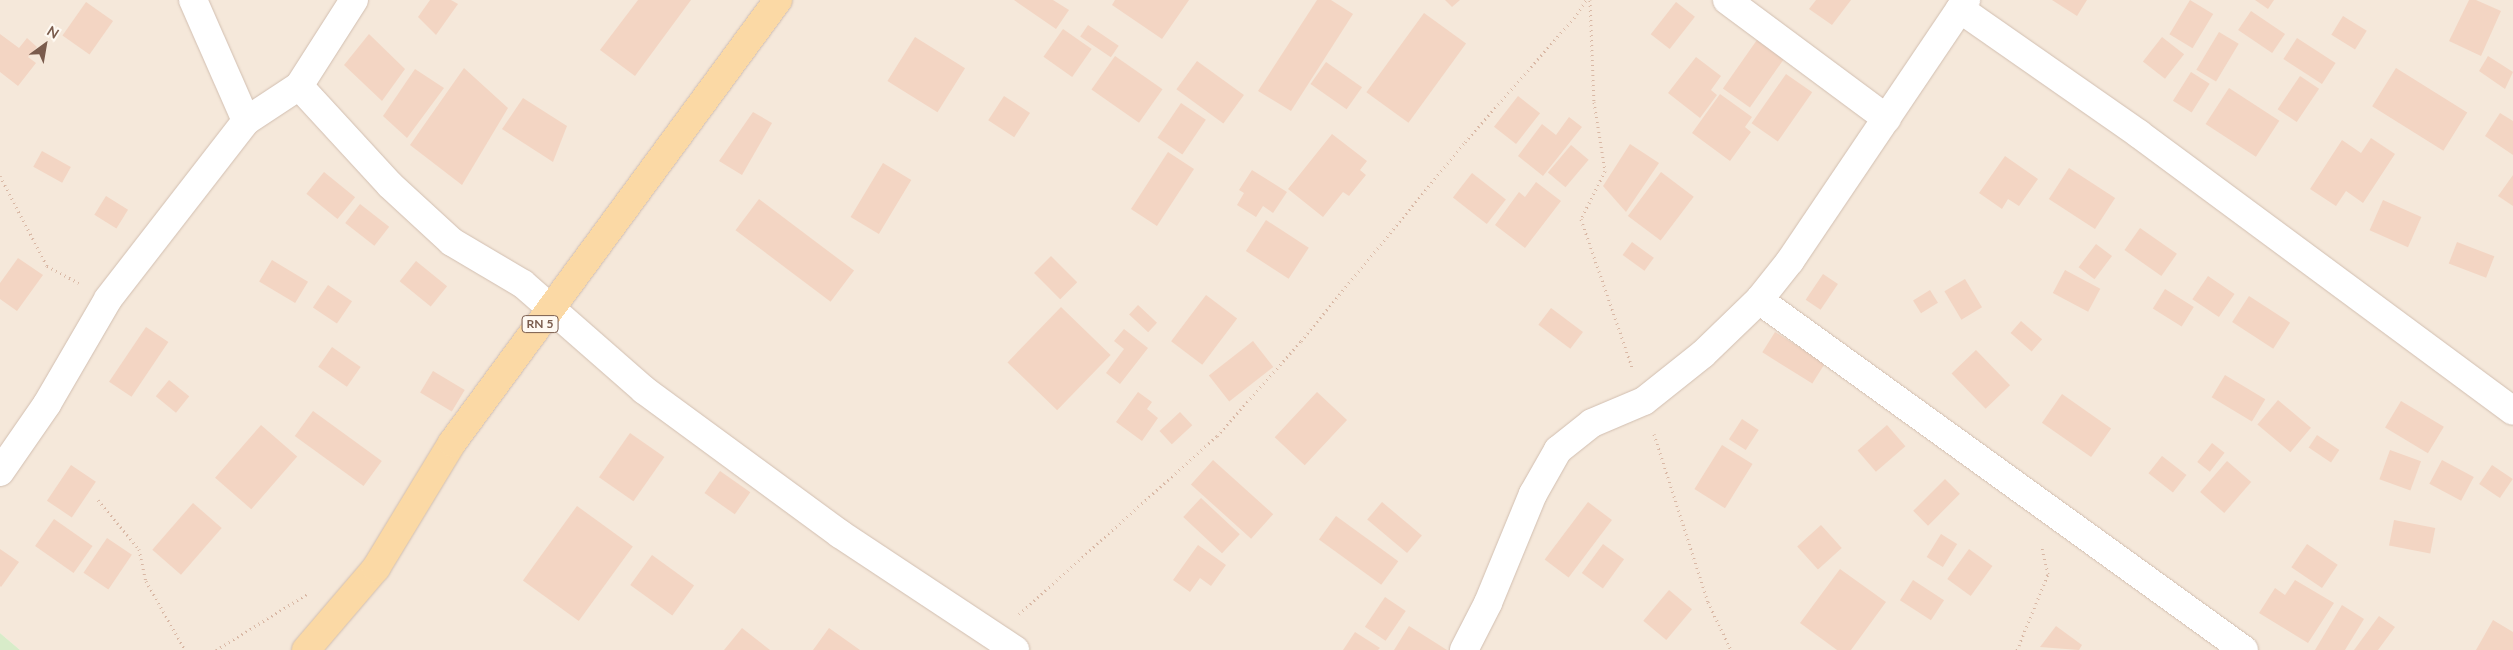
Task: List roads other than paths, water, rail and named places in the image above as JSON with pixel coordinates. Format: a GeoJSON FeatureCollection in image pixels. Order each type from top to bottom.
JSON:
{"type":"FeatureCollection","features":[{"type":"Feature","properties":{"kind":"main road","name":"RN 5"},"geometry":{"type":"LineString","coordinates":[[306,650],[376,568],[452,443],[778,0]]}},
{"type":"Feature","properties":{"kind":"street"},"geometry":{"type":"LineString","coordinates":[[193,0],[246,121]]}},
{"type":"Feature","properties":{"kind":"street"},"geometry":{"type":"LineString","coordinates":[[0,472],[47,404],[108,299],[246,121],[299,86],[354,0]]}},
{"type":"Feature","properties":{"kind":"street"},"geometry":{"type":"LineString","coordinates":[[1727,0],[1887,119]]}},
{"type":"Feature","properties":{"kind":"street"},"geometry":{"type":"LineString","coordinates":[[1464,650],[1488,603],[1533,494],[1558,450],[1592,423],[1644,401],[1703,354],[1759,300],[1790,261],[1963,4],[2513,411]]}},
{"type":"Feature","properties":{"kind":"street"},"geometry":{"type":"LineString","coordinates":[[299,86],[390,185],[452,242],[523,284],[550,310],[644,390],[840,534],[1015,650]]}},
{"type":"Feature","properties":{"kind":"street"},"geometry":{"type":"LineString","coordinates":[[1759,300],[2028,492],[2244,650]]}}]}
